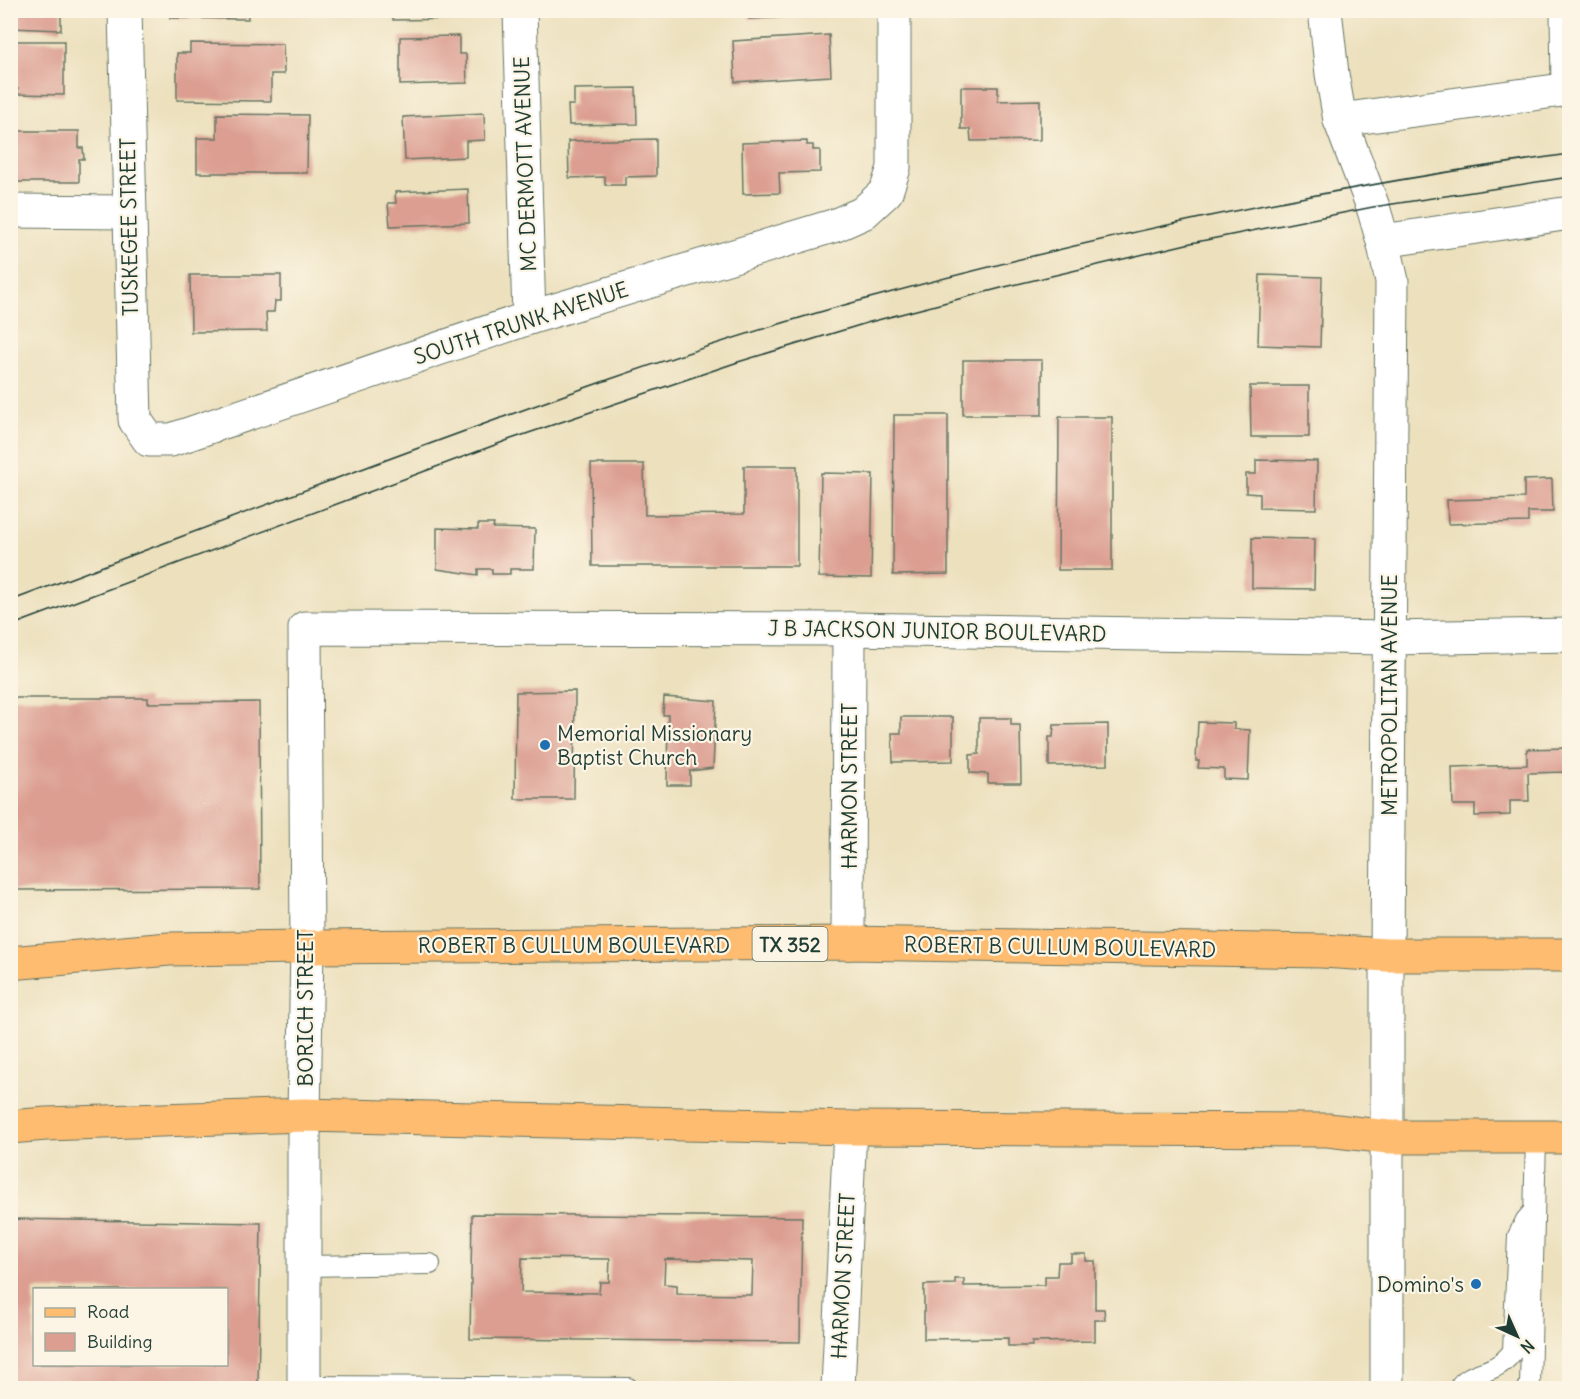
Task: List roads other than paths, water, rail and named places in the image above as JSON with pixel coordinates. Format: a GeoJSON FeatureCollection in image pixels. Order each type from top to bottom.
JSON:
{"type":"FeatureCollection","features":[{"type":"Feature","properties":{"kind":"main road","name":"ROBERT B CULLUM BOULEVARD"},"geometry":{"type":"LineString","coordinates":[[10,963],[169,949],[848,943],[1311,951],[1387,955],[1569,955]]}},
{"type":"Feature","properties":{"kind":"main road"},"geometry":{"type":"LineString","coordinates":[[10,1127],[304,1115],[850,1128],[1328,1130],[1388,1137],[1569,1137]]}},
{"type":"Feature","properties":{"kind":"street","name":"TUSKEGEE STREET"},"geometry":{"type":"LineString","coordinates":[[125,10],[128,212],[135,420],[149,440]]}},
{"type":"Feature","properties":{"kind":"street","name":"MC DERMOTT AVENUE"},"geometry":{"type":"LineString","coordinates":[[520,10],[530,318]]}},
{"type":"Feature","properties":{"kind":"street","name":"SOUTH TRUNK AVENUE"},"geometry":{"type":"LineString","coordinates":[[149,440],[171,440],[530,318],[837,225],[863,213],[886,192],[894,168],[894,10]]}},
{"type":"Feature","properties":{"kind":"street","name":"METROPOLITAN AVENUE"},"geometry":{"type":"LineString","coordinates":[[1325,10],[1340,120],[1373,207],[1392,281],[1387,955],[1387,1389]]}},
{"type":"Feature","properties":{"kind":"street"},"geometry":{"type":"LineString","coordinates":[[1340,120],[1569,89],[1567,10]]}},
{"type":"Feature","properties":{"kind":"street"},"geometry":{"type":"LineString","coordinates":[[10,211],[128,212]]}},
{"type":"Feature","properties":{"kind":"street"},"geometry":{"type":"LineString","coordinates":[[1383,241],[1569,213]]}},
{"type":"Feature","properties":{"kind":"street","name":"J B JACKSON JUNIOR BOULEVARD"},"geometry":{"type":"LineString","coordinates":[[305,628],[849,629],[1389,638],[1569,635]]}},
{"type":"Feature","properties":{"kind":"street","name":"BORICH STREET"},"geometry":{"type":"LineString","coordinates":[[304,1387],[304,1115],[307,947],[305,628]]}},
{"type":"Feature","properties":{"kind":"street","name":"HARMON STREET"},"geometry":{"type":"LineString","coordinates":[[848,943],[849,629]]}},
{"type":"Feature","properties":{"kind":"street","name":"HARMON STREET"},"geometry":{"type":"LineString","coordinates":[[838,1389],[850,1128]]}},
{"type":"Feature","properties":{"kind":"lane"},"geometry":{"type":"LineString","coordinates":[[1528,1389],[1530,1386],[1536,1137]]}},
{"type":"Feature","properties":{"kind":"lane"},"geometry":{"type":"LineString","coordinates":[[1459,1389],[1463,1381],[1494,1368],[1505,1361],[1513,1351],[1518,1236],[1533,1212]]}},
{"type":"Feature","properties":{"kind":"lane"},"geometry":{"type":"LineString","coordinates":[[304,1266],[430,1264]]}},
{"type":"Feature","properties":{"kind":"lane"},"geometry":{"type":"LineString","coordinates":[[304,1387],[628,1389]]}},
{"type":"Feature","properties":{"kind":"tram line"},"geometry":{"type":"LineString","coordinates":[[10,601],[535,405],[799,318],[1040,254],[1215,215],[1392,181],[1570,154]]}},
{"type":"Feature","properties":{"kind":"tram line"},"geometry":{"type":"LineString","coordinates":[[10,626],[511,439],[738,362],[870,322],[1191,243],[1373,207],[1570,177]]}},
{"type":"Feature","properties":{"kind":"place","name":"Memorial Missionary Baptist Church"},"geometry":{"type":"Point","coordinates":[545,745]}},
{"type":"Feature","properties":{"kind":"place","name":"Domino's"},"geometry":{"type":"Point","coordinates":[1476,1284]}}]}
